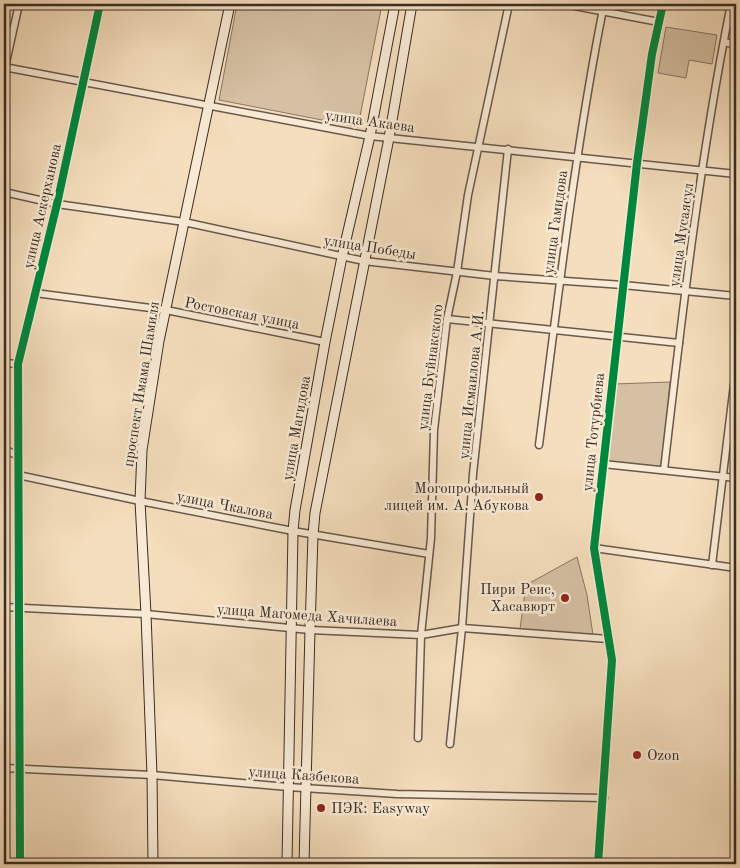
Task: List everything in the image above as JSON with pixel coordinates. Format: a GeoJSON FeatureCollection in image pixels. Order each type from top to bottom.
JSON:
{"type":"FeatureCollection","features":[{"type":"Feature","properties":{"kind":"main road","name":"проспект Имама Шамиля"},"geometry":{"type":"LineString","coordinates":[[153,864],[152,775],[140,501],[142,450],[159,341],[230,4]]}},
{"type":"Feature","properties":{"kind":"main road","name":"улица Магидова"},"geometry":{"type":"LineString","coordinates":[[287,864],[292,531],[325,342],[342,257],[370,136],[396,4]]}},
{"type":"Feature","properties":{"kind":"main road"},"geometry":{"type":"LineString","coordinates":[[304,864],[315,513],[389,138],[412,4]]}},
{"type":"Feature","properties":{"kind":"street"},"geometry":{"type":"LineString","coordinates":[[4,67],[18,4]]}},
{"type":"Feature","properties":{"kind":"street","name":"улица Аскерханова"},"geometry":{"type":"LineString","coordinates":[[20,864],[18,364],[58,204],[100,4]]}},
{"type":"Feature","properties":{"kind":"street","name":"улица Буйнакского"},"geometry":{"type":"LineString","coordinates":[[418,738],[421,635],[431,538],[434,430],[447,319],[457,272],[468,195],[509,4]]}},
{"type":"Feature","properties":{"kind":"street"},"geometry":{"type":"LineString","coordinates":[[564,4],[659,22]]}},
{"type":"Feature","properties":{"kind":"street","name":"улица Гамидова"},"geometry":{"type":"LineString","coordinates":[[539,445],[577,156],[604,4]]}},
{"type":"Feature","properties":{"kind":"street","name":"улица Тотурбиева"},"geometry":{"type":"LineString","coordinates":[[598,864],[612,660],[594,548],[637,163],[652,54],[663,4]]}},
{"type":"Feature","properties":{"kind":"street","name":"улица Мусаясул"},"geometry":{"type":"LineString","coordinates":[[664,470],[703,170],[731,4]]}},
{"type":"Feature","properties":{"kind":"street"},"geometry":{"type":"LineString","coordinates":[[724,42],[736,44]]}},
{"type":"Feature","properties":{"kind":"street","name":"улица Акаева"},"geometry":{"type":"LineString","coordinates":[[4,67],[370,136],[736,174]]}},
{"type":"Feature","properties":{"kind":"street","name":"улица Исмаилова А.И."},"geometry":{"type":"LineString","coordinates":[[450,744],[462,628],[474,474],[508,149]]}},
{"type":"Feature","properties":{"kind":"street","name":"улица Победы"},"geometry":{"type":"LineString","coordinates":[[4,192],[58,204],[184,222],[364,261],[495,276],[623,285],[736,296]]}},
{"type":"Feature","properties":{"kind":"street","name":"Ростовская улица"},"geometry":{"type":"LineString","coordinates":[[35,293],[166,310],[325,342]]}},
{"type":"Feature","properties":{"kind":"street"},"geometry":{"type":"LineString","coordinates":[[447,319],[679,343]]}},
{"type":"Feature","properties":{"kind":"street"},"geometry":{"type":"LineString","coordinates":[[4,363],[18,364]]}},
{"type":"Feature","properties":{"kind":"street"},"geometry":{"type":"LineString","coordinates":[[712,565],[736,368]]}},
{"type":"Feature","properties":{"kind":"street"},"geometry":{"type":"LineString","coordinates":[[4,451],[18,456]]}},
{"type":"Feature","properties":{"kind":"street"},"geometry":{"type":"LineString","coordinates":[[603,464],[736,478]]}},
{"type":"Feature","properties":{"kind":"street","name":"улица Чкалова"},"geometry":{"type":"LineString","coordinates":[[18,475],[292,531],[429,554]]}},
{"type":"Feature","properties":{"kind":"street"},"geometry":{"type":"LineString","coordinates":[[594,548],[736,568]]}},
{"type":"Feature","properties":{"kind":"street","name":"улица Магомеда Хачилаева"},"geometry":{"type":"LineString","coordinates":[[4,608],[146,614],[310,630],[421,635],[462,628],[608,639]]}},
{"type":"Feature","properties":{"kind":"street","name":"улица Казбекова"},"geometry":{"type":"LineString","coordinates":[[4,768],[152,775],[397,794],[604,798]]}},
{"type":"Feature","properties":{"kind":"shaded area"},"geometry":{"type":"Polygon","coordinates":[[[237,4],[382,4],[358,127],[219,100],[237,4]]]}},
{"type":"Feature","properties":{"kind":"shaded area"},"geometry":{"type":"Polygon","coordinates":[[[666,27],[717,35],[712,64],[689,60],[686,78],[658,73],[666,27]]]}},
{"type":"Feature","properties":{"kind":"shaded area"},"geometry":{"type":"Polygon","coordinates":[[[670,382],[662,467],[607,461],[615,384],[670,382]]]}},
{"type":"Feature","properties":{"kind":"shaded area"},"geometry":{"type":"Polygon","coordinates":[[[577,557],[587,595],[593,635],[520,629],[526,585],[577,557]]]}},
{"type":"Feature","properties":{"kind":"cycle path"},"geometry":{"type":"LineString","coordinates":[[20,864],[18,364],[57,204],[100,4]]}},
{"type":"Feature","properties":{"kind":"cycle path"},"geometry":{"type":"LineString","coordinates":[[598,864],[612,660],[594,548],[637,163],[652,54],[663,4]]}},
{"type":"Feature","properties":{"kind":"place","name":"Могопрофильный лицей им. А. Абукова"},"geometry":{"type":"Point","coordinates":[539,497]}},
{"type":"Feature","properties":{"kind":"place","name":"Пири Реис, Хасавюрт"},"geometry":{"type":"Point","coordinates":[565,598]}},
{"type":"Feature","properties":{"kind":"place","name":"Ozon"},"geometry":{"type":"Point","coordinates":[637,755]}},
{"type":"Feature","properties":{"kind":"place","name":"ПЭК: Easyway"},"geometry":{"type":"Point","coordinates":[321,808]}}]}
